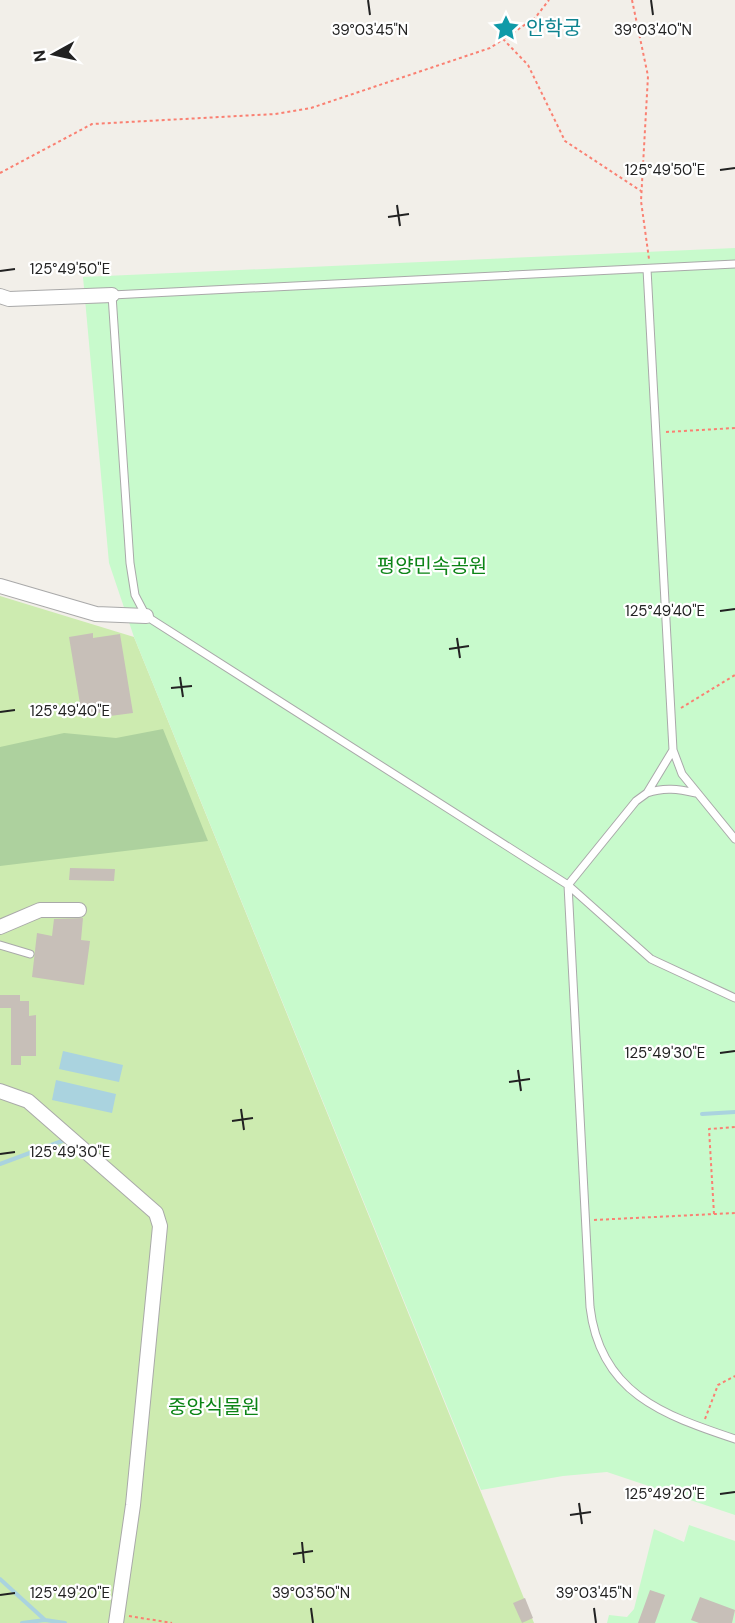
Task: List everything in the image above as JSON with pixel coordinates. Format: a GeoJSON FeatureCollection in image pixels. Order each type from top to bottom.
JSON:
{"type":"FeatureCollection","features":[{"type":"Feature","properties":{"kind":"street"},"geometry":{"type":"LineString","coordinates":[[0,296],[20,299],[112,295]]}},
{"type":"Feature","properties":{"kind":"street"},"geometry":{"type":"LineString","coordinates":[[0,586],[96,614],[146,616]]}},
{"type":"Feature","properties":{"kind":"street"},"geometry":{"type":"LineString","coordinates":[[0,927],[40,910],[79,910]]}},
{"type":"Feature","properties":{"kind":"street"},"geometry":{"type":"LineString","coordinates":[[0,1091],[28,1101],[156,1214],[160,1226],[133,1505],[117,1618]]}},
{"type":"Feature","properties":{"kind":"lane"},"geometry":{"type":"LineString","coordinates":[[735,264],[112,295],[130,563],[135,595],[146,616],[568,885],[651,959],[735,998]]}},
{"type":"Feature","properties":{"kind":"lane"},"geometry":{"type":"LineString","coordinates":[[649,269],[673,750],[682,774],[735,838]]}},
{"type":"Feature","properties":{"kind":"lane"},"geometry":{"type":"LineString","coordinates":[[647,793],[673,750]]}},
{"type":"Feature","properties":{"kind":"lane"},"geometry":{"type":"LineString","coordinates":[[696,793],[659,789],[647,793],[636,801],[568,885],[592,1324],[598,1346],[607,1363],[627,1387],[641,1399],[659,1411],[735,1439]]}},
{"type":"Feature","properties":{"kind":"lane"},"geometry":{"type":"LineString","coordinates":[[0,945],[30,954]]}},
{"type":"Feature","properties":{"kind":"path"},"geometry":{"type":"LineString","coordinates":[[0,173],[92,124],[275,114],[311,108],[490,48],[535,18],[549,0]]}},
{"type":"Feature","properties":{"kind":"path"},"geometry":{"type":"LineString","coordinates":[[632,0],[648,76],[641,191],[649,269]]}},
{"type":"Feature","properties":{"kind":"path"},"geometry":{"type":"LineString","coordinates":[[503,39],[528,65],[565,141],[641,191]]}},
{"type":"Feature","properties":{"kind":"path"},"geometry":{"type":"LineString","coordinates":[[657,432],[735,428]]}},
{"type":"Feature","properties":{"kind":"path"},"geometry":{"type":"LineString","coordinates":[[671,714],[735,675]]}},
{"type":"Feature","properties":{"kind":"path"},"geometry":{"type":"LineString","coordinates":[[714,1214],[709,1129],[735,1127]]}},
{"type":"Feature","properties":{"kind":"path"},"geometry":{"type":"LineString","coordinates":[[587,1220],[735,1213]]}},
{"type":"Feature","properties":{"kind":"path"},"geometry":{"type":"LineString","coordinates":[[702,1428],[718,1385],[735,1376]]}},
{"type":"Feature","properties":{"kind":"path"},"geometry":{"type":"LineString","coordinates":[[117,1618],[172,1623]]}},
{"type":"Feature","properties":{"kind":"green space","name":"평양민속공원"},"geometry":{"type":"Polygon","coordinates":[[[735,248],[735,1515],[607,1472],[563,1476],[481,1490],[134,637],[109,563],[83,277],[735,248]]]}},
{"type":"Feature","properties":{"kind":"green space","name":"중앙식물원"},"geometry":{"type":"Polygon","coordinates":[[[0,596],[134,637],[534,1623],[0,1623],[0,596]]]}},
{"type":"Feature","properties":{"kind":"green space"},"geometry":{"type":"Polygon","coordinates":[[[163,729],[208,841],[0,866],[0,747],[64,733],[116,738],[163,729]]]}},
{"type":"Feature","properties":{"kind":"green space"},"geometry":{"type":"Polygon","coordinates":[[[689,1525],[735,1541],[735,1623],[607,1623],[609,1615],[627,1617],[634,1609],[654,1529],[684,1542],[689,1525]]]}},
{"type":"Feature","properties":{"kind":"water"},"geometry":{"type":"Polygon","coordinates":[[[63,1051],[123,1065],[119,1082],[59,1069],[63,1051]]]}},
{"type":"Feature","properties":{"kind":"water"},"geometry":{"type":"Polygon","coordinates":[[[56,1080],[116,1094],[112,1113],[52,1100],[56,1080]]]}},
{"type":"Feature","properties":{"kind":"building"},"geometry":{"type":"Polygon","coordinates":[[[93,633],[93,638],[120,634],[133,713],[110,716],[109,711],[82,716],[69,637],[93,633]]]}},
{"type":"Feature","properties":{"kind":"building"},"geometry":{"type":"Polygon","coordinates":[[[70,868],[115,869],[114,881],[69,880],[70,868]]]}},
{"type":"Feature","properties":{"kind":"building"},"geometry":{"type":"Polygon","coordinates":[[[83,918],[81,940],[90,941],[84,985],[32,977],[37,933],[52,936],[54,919],[83,918]]]}},
{"type":"Feature","properties":{"kind":"building"},"geometry":{"type":"Polygon","coordinates":[[[0,995],[20,995],[20,1001],[29,1001],[29,1016],[36,1015],[36,1056],[21,1056],[21,1065],[11,1065],[11,1008],[0,1008],[0,995]]]}},
{"type":"Feature","properties":{"kind":"building"},"geometry":{"type":"Polygon","coordinates":[[[650,1590],[665,1595],[655,1623],[638,1623],[650,1590]]]}},
{"type":"Feature","properties":{"kind":"building"},"geometry":{"type":"Polygon","coordinates":[[[700,1597],[735,1610],[732,1623],[699,1623],[691,1620],[700,1597]]]}},
{"type":"Feature","properties":{"kind":"building"},"geometry":{"type":"Polygon","coordinates":[[[525,1598],[533,1618],[522,1623],[513,1603],[525,1598]]]}},
{"type":"Feature","properties":{"kind":"waterway"},"geometry":{"type":"LineString","coordinates":[[702,1114],[735,1112]]}},
{"type":"Feature","properties":{"kind":"waterway"},"geometry":{"type":"LineString","coordinates":[[0,1164],[62,1141]]}},
{"type":"Feature","properties":{"kind":"waterway"},"geometry":{"type":"LineString","coordinates":[[0,1579],[45,1620],[65,1623]]}},
{"type":"Feature","properties":{"kind":"waterway"},"geometry":{"type":"LineString","coordinates":[[22,1623],[45,1620]]}},
{"type":"Feature","properties":{"kind":"place","name":"안학궁"},"geometry":{"type":"Point","coordinates":[506,28]}}]}
